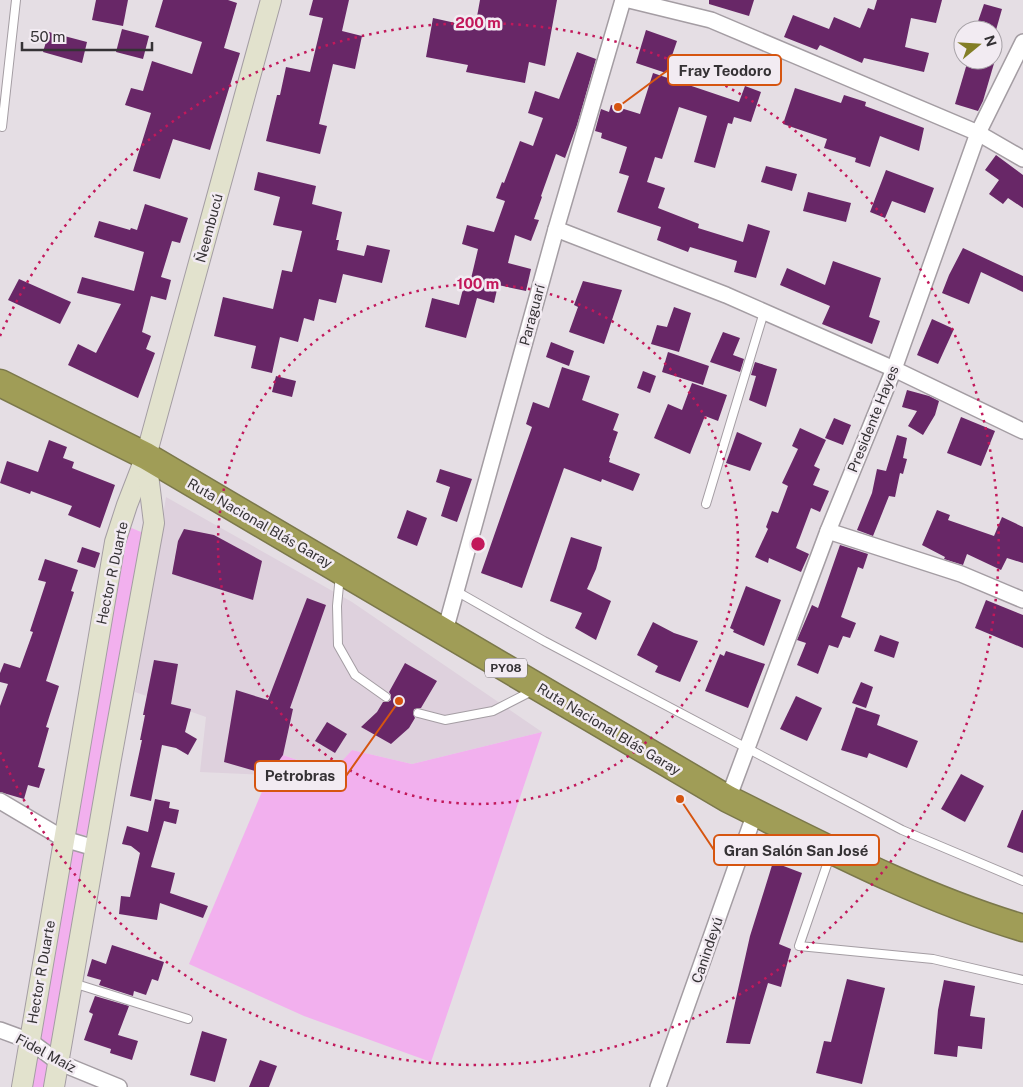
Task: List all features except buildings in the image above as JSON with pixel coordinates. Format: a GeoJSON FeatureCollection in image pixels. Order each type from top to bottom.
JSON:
{"type":"FeatureCollection","features":[{"type":"Feature","properties":{"kind":"highway","name":"Ruta Nacional Blás Garay"},"geometry":{"type":"LineString","coordinates":[[0,383],[146,456],[728,799],[901,884],[979,915],[1023,928]]}},
{"type":"Feature","properties":{"kind":"street","name":"Ñeembucú"},"geometry":{"type":"LineString","coordinates":[[146,456],[271,0]]}},
{"type":"Feature","properties":{"kind":"street","name":"Paraguarí"},"geometry":{"type":"LineString","coordinates":[[444,632],[556,228],[623,0]]}},
{"type":"Feature","properties":{"kind":"street"},"geometry":{"type":"LineString","coordinates":[[629,0],[711,20],[978,133],[1023,159]]}},
{"type":"Feature","properties":{"kind":"street","name":"Presidente Hayes"},"geometry":{"type":"LineString","coordinates":[[728,799],[828,531],[894,369],[978,133],[1023,42]]}},
{"type":"Feature","properties":{"kind":"street"},"geometry":{"type":"LineString","coordinates":[[556,228],[726,295],[894,369],[1023,431]]}},
{"type":"Feature","properties":{"kind":"street","name":"Hector R Duarte"},"geometry":{"type":"LineString","coordinates":[[22,1087],[115,542],[146,456]]}},
{"type":"Feature","properties":{"kind":"street"},"geometry":{"type":"LineString","coordinates":[[54,1087],[154,523],[146,456]]}},
{"type":"Feature","properties":{"kind":"street"},"geometry":{"type":"LineString","coordinates":[[828,531],[961,574],[1023,600]]}},
{"type":"Feature","properties":{"kind":"street"},"geometry":{"type":"LineString","coordinates":[[0,801],[64,839],[95,848]]}},
{"type":"Feature","properties":{"kind":"street","name":"Canindeyú"},"geometry":{"type":"LineString","coordinates":[[658,1087],[755,813]]}},
{"type":"Feature","properties":{"kind":"street","name":"Fidel Maíz"},"geometry":{"type":"LineString","coordinates":[[0,1030],[30,1041],[58,1062],[119,1087]]}},
{"type":"Feature","properties":{"kind":"lane"},"geometry":{"type":"LineString","coordinates":[[2,127],[16,0]]}},
{"type":"Feature","properties":{"kind":"lane"},"geometry":{"type":"LineString","coordinates":[[706,504],[764,312]]}},
{"type":"Feature","properties":{"kind":"lane"},"geometry":{"type":"LineString","coordinates":[[340,570],[337,606],[338,645],[356,675],[386,697]]}},
{"type":"Feature","properties":{"kind":"lane"},"geometry":{"type":"LineString","coordinates":[[456,592],[544,641],[902,830],[1023,881]]}},
{"type":"Feature","properties":{"kind":"lane"},"geometry":{"type":"LineString","coordinates":[[418,714],[445,720],[493,711],[540,688]]}},
{"type":"Feature","properties":{"kind":"lane"},"geometry":{"type":"LineString","coordinates":[[832,851],[799,946],[933,959],[1023,980]]}},
{"type":"Feature","properties":{"kind":"lane"},"geometry":{"type":"LineString","coordinates":[[72,983],[188,1019]]}},
{"type":"Feature","properties":{"kind":"shaded area"},"geometry":{"type":"Polygon","coordinates":[[[166,497],[352,602],[542,732],[412,764],[352,750],[333,772],[283,755],[269,775],[200,772],[206,717],[135,692],[166,497]]]}},
{"type":"Feature","properties":{"kind":"shaded area"},"geometry":{"type":"Polygon","coordinates":[[[129,527],[146,534],[89,836],[73,833],[129,527]]]}},
{"type":"Feature","properties":{"kind":"shaded area"},"geometry":{"type":"Polygon","coordinates":[[[542,732],[431,1062],[304,1016],[189,964],[269,775],[283,755],[332,772],[352,750],[412,764],[542,732]]]}},
{"type":"Feature","properties":{"kind":"shaded area"},"geometry":{"type":"Polygon","coordinates":[[[71,847],[87,853],[54,1047],[39,1038],[71,847]]]}},
{"type":"Feature","properties":{"kind":"shaded area"},"geometry":{"type":"Polygon","coordinates":[[[36,1054],[50,1066],[47,1087],[30,1087],[36,1054]]]}},
{"type":"Feature","properties":{"kind":"place","name":"Fray Teodoro"},"geometry":{"type":"Point","coordinates":[618,107]}},
{"type":"Feature","properties":{"kind":"place","name":"Petrobras"},"geometry":{"type":"Point","coordinates":[399,701]}},
{"type":"Feature","properties":{"kind":"place","name":"Gran Salón San José"},"geometry":{"type":"Point","coordinates":[680,799]}}]}
